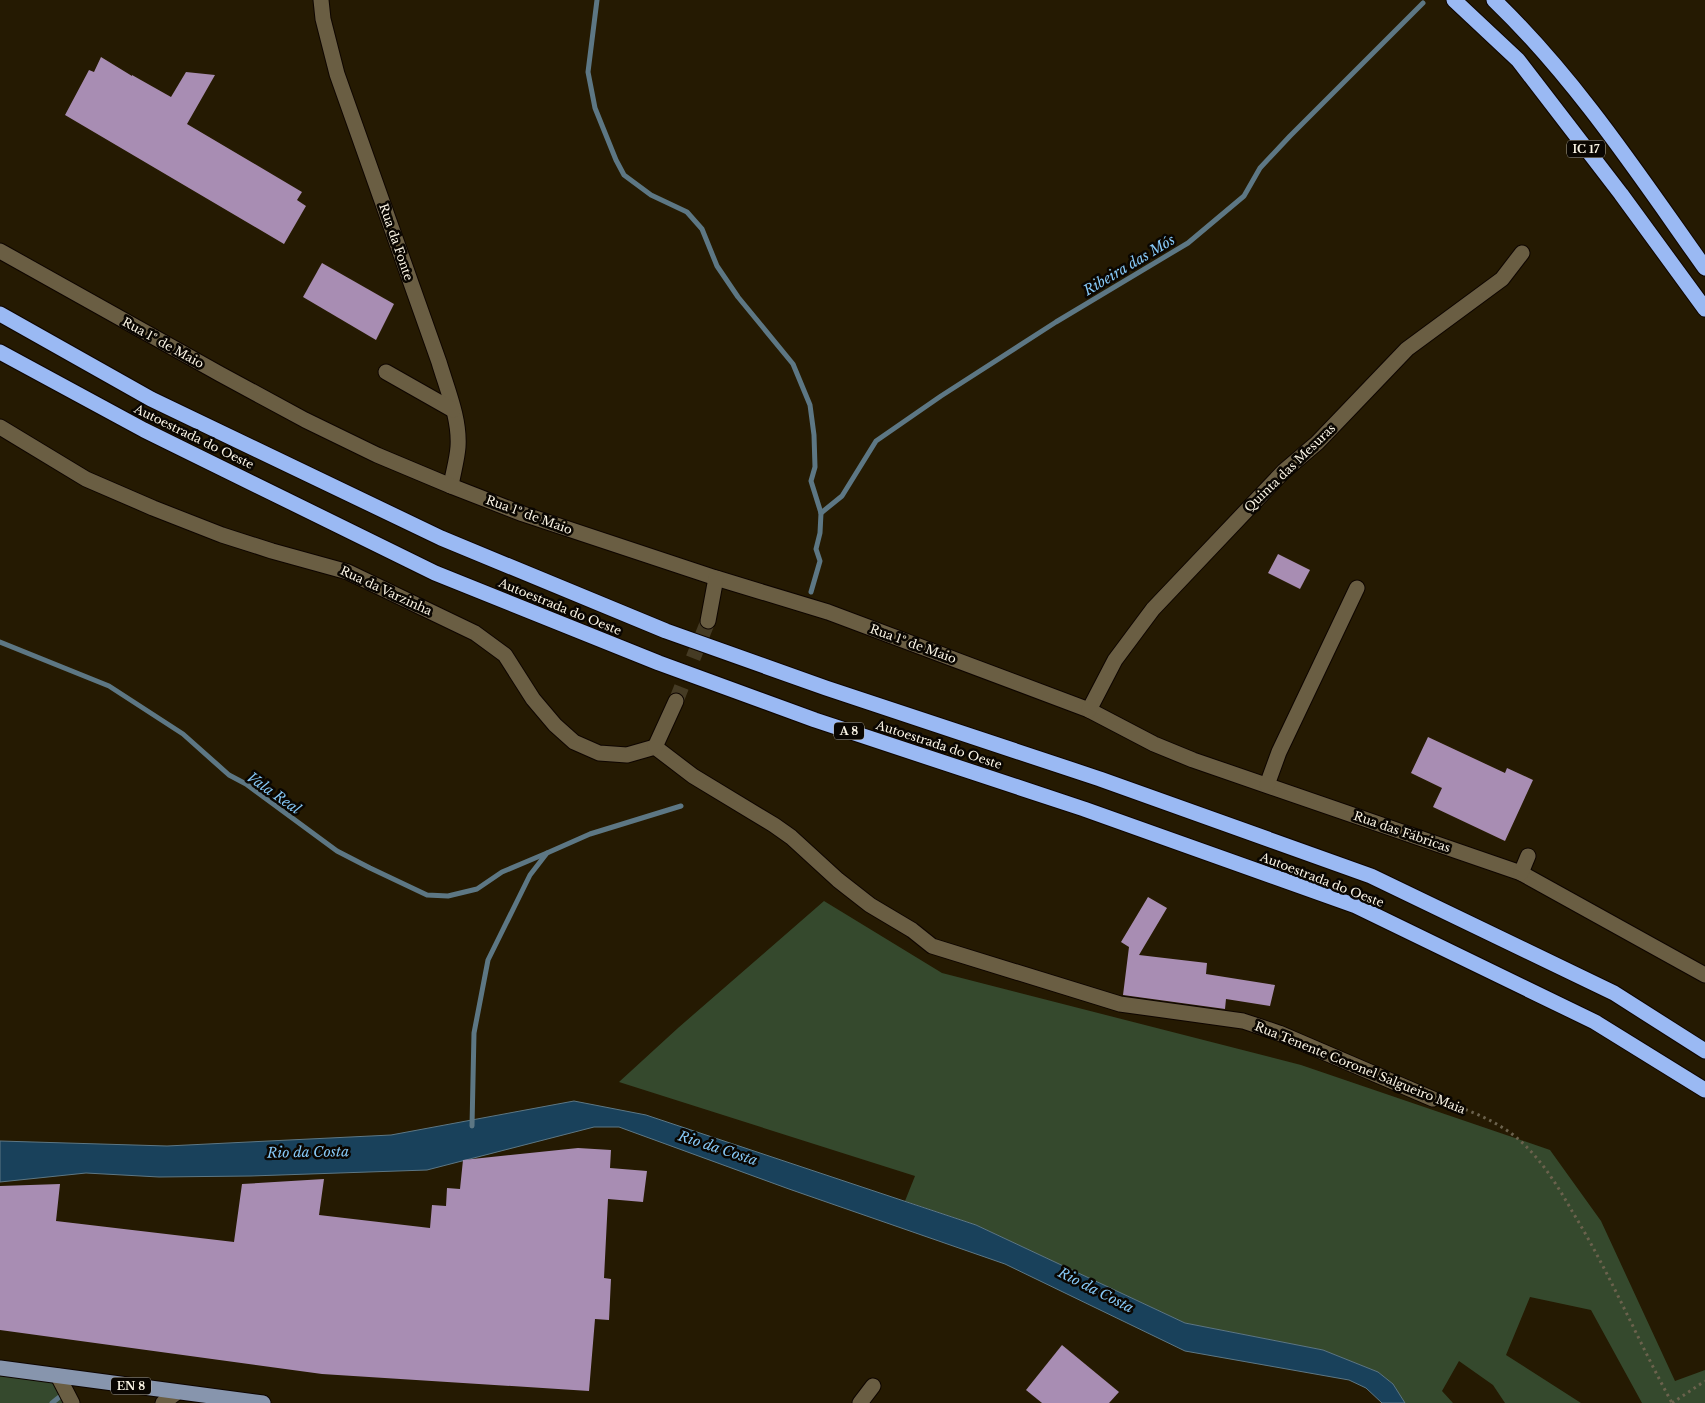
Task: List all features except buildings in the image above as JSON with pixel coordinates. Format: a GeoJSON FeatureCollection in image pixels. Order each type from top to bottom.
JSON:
{"type":"FeatureCollection","features":[{"type":"Feature","properties":{"kind":"highway","name":"IC 17"},"geometry":{"type":"LineString","coordinates":[[1454,0],[1518,60],[1705,309]]}},
{"type":"Feature","properties":{"kind":"highway","name":"IC 17"},"geometry":{"type":"LineString","coordinates":[[1494,0],[1519,24],[1560,70],[1705,268]]}},
{"type":"Feature","properties":{"kind":"highway","name":"Autoestrada do Oeste"},"geometry":{"type":"LineString","coordinates":[[0,314],[151,398],[441,538],[685,638],[826,688],[1100,779],[1371,876],[1614,993],[1705,1051]]}},
{"type":"Feature","properties":{"kind":"highway","name":"Autoestrada do Oeste"},"geometry":{"type":"LineString","coordinates":[[0,352],[144,430],[435,573],[659,663],[797,713],[1084,809],[1356,906],[1594,1022],[1705,1090]]}},
{"type":"Feature","properties":{"kind":"main road","name":"EN 8"},"geometry":{"type":"LineString","coordinates":[[0,1368],[217,1400],[263,1403]]}},
{"type":"Feature","properties":{"kind":"street","name":"Rua da Fonte"},"geometry":{"type":"LineString","coordinates":[[321,0],[323,20],[336,74],[439,362],[453,410],[458,429],[458,447],[451,486]]}},
{"type":"Feature","properties":{"kind":"street","name":"Rua 1º de Maio"},"geometry":{"type":"LineString","coordinates":[[0,251],[305,420],[377,455],[451,486],[586,536],[828,612],[1089,710]]}},
{"type":"Feature","properties":{"kind":"street","name":"Quinta das Mesuras"},"geometry":{"type":"LineString","coordinates":[[1089,710],[1114,660],[1160,601],[1284,471],[1317,443],[1407,349],[1502,279],[1522,254]]}},
{"type":"Feature","properties":{"kind":"street"},"geometry":{"type":"LineString","coordinates":[[386,372],[453,410]]}},
{"type":"Feature","properties":{"kind":"street","name":"Rua da Varzinha"},"geometry":{"type":"LineString","coordinates":[[0,427],[86,479],[222,535],[348,572],[475,633],[505,655],[533,699],[554,725],[574,742],[600,752],[627,755],[655,747]]}},
{"type":"Feature","properties":{"kind":"street"},"geometry":{"type":"LineString","coordinates":[[708,621],[716,578]]}},
{"type":"Feature","properties":{"kind":"street"},"geometry":{"type":"LineString","coordinates":[[1267,785],[1279,752],[1357,588]]}},
{"type":"Feature","properties":{"kind":"street"},"geometry":{"type":"LineString","coordinates":[[655,747],[676,701]]}},
{"type":"Feature","properties":{"kind":"street","name":"Rua das Fábricas"},"geometry":{"type":"LineString","coordinates":[[1089,710],[1154,744],[1194,760],[1522,873],[1705,975]]}},
{"type":"Feature","properties":{"kind":"street","name":"Rua Tenente Coronel Salgueiro Maia"},"geometry":{"type":"LineString","coordinates":[[655,747],[693,776],[791,837],[838,880],[870,905],[912,930],[932,946],[1120,1004],[1243,1021],[1279,1033],[1433,1099]]}},
{"type":"Feature","properties":{"kind":"street"},"geometry":{"type":"LineString","coordinates":[[1522,873],[1528,856]]}},
{"type":"Feature","properties":{"kind":"street"},"geometry":{"type":"LineString","coordinates":[[58,1376],[72,1403]]}},
{"type":"Feature","properties":{"kind":"street"},"geometry":{"type":"LineString","coordinates":[[860,1403],[873,1386]]}},
{"type":"Feature","properties":{"kind":"street"},"geometry":{"type":"LineString","coordinates":[[163,1403],[176,1393]]}},
{"type":"Feature","properties":{"kind":"path","name":"Rua Tenente Coronel Salgueiro Maia"},"geometry":{"type":"LineString","coordinates":[[1433,1099],[1457,1106],[1486,1119],[1511,1134],[1533,1154],[1549,1174],[1606,1269],[1646,1355],[1672,1403],[1705,1382]]}},
{"type":"Feature","properties":{"kind":"green space"},"geometry":{"type":"Polygon","coordinates":[[[824,901],[942,973],[1301,1065],[1550,1150],[1601,1221],[1675,1381],[1705,1370],[1705,1403],[1642,1403],[1591,1310],[1530,1297],[1506,1355],[1581,1403],[1505,1403],[1493,1385],[1459,1361],[1442,1391],[1453,1403],[1405,1403],[1393,1384],[1378,1372],[1323,1350],[1185,1323],[976,1225],[905,1201],[915,1176],[619,1082],[824,901]]]}},
{"type":"Feature","properties":{"kind":"green space"},"geometry":{"type":"Polygon","coordinates":[[[0,1375],[54,1383],[66,1403],[0,1403],[0,1375]]]}},
{"type":"Feature","properties":{"kind":"water","name":"Rio da Costa"},"geometry":{"type":"Polygon","coordinates":[[[574,1101],[646,1115],[976,1225],[1185,1323],[1323,1350],[1378,1372],[1393,1384],[1405,1403],[1382,1403],[1366,1388],[1349,1380],[1185,1351],[1005,1264],[789,1189],[619,1127],[594,1127],[427,1170],[159,1177],[86,1173],[0,1182],[0,1141],[167,1146],[391,1135],[574,1101]]]}},
{"type":"Feature","properties":{"kind":"waterway"},"geometry":{"type":"LineString","coordinates":[[597,0],[588,72],[595,108],[616,160],[624,175],[651,195],[687,212],[702,229],[717,266],[738,297],[793,364],[810,405],[814,435],[815,467],[811,481],[821,513],[820,533],[816,549],[820,561],[811,592]]}},
{"type":"Feature","properties":{"kind":"waterway","name":"Ribeira das Mós"},"geometry":{"type":"LineString","coordinates":[[821,513],[842,496],[876,441],[941,396],[1056,322],[1188,243],[1244,196],[1260,168],[1423,3]]}},
{"type":"Feature","properties":{"kind":"waterway","name":"Vala Real"},"geometry":{"type":"LineString","coordinates":[[0,642],[109,686],[183,734],[229,775],[246,784],[337,851],[427,895],[448,896],[477,889],[502,872],[547,853]]}},
{"type":"Feature","properties":{"kind":"waterway"},"geometry":{"type":"LineString","coordinates":[[472,1126],[474,1033],[488,960],[530,875],[547,853],[590,834],[681,806]]}},
{"type":"Feature","properties":{"kind":"waterway"},"geometry":{"type":"LineString","coordinates":[[52,1403],[62,1395]]}},
{"type":"Feature","properties":{"kind":"tunnel"},"geometry":{"type":"LineString","coordinates":[[676,701],[708,621]]}}]}
